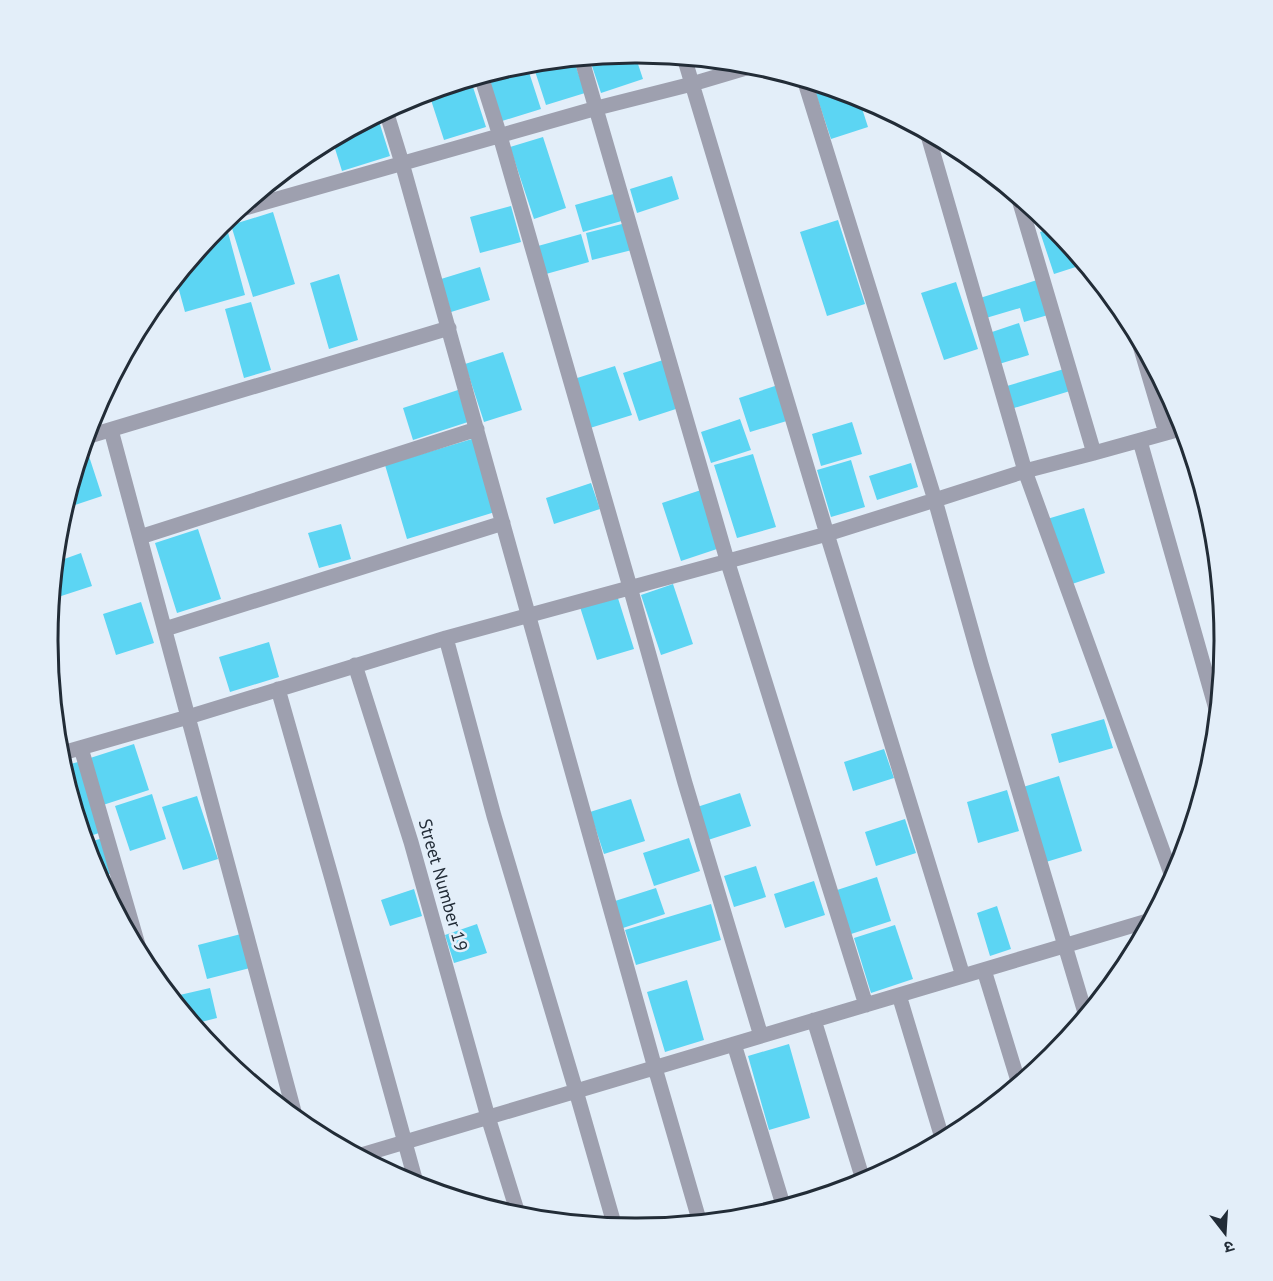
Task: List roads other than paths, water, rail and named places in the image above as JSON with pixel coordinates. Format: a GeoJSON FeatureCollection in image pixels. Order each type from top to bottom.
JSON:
{"type":"FeatureCollection","features":[{"type":"Feature","properties":{"kind":"street"},"geometry":{"type":"LineString","coordinates":[[584,65],[727,560],[866,1005]]}},
{"type":"Feature","properties":{"kind":"street"},"geometry":{"type":"LineString","coordinates":[[686,65],[963,976]]}},
{"type":"Feature","properties":{"kind":"street"},"geometry":{"type":"LineString","coordinates":[[257,205],[735,71]]}},
{"type":"Feature","properties":{"kind":"street"},"geometry":{"type":"LineString","coordinates":[[483,83],[685,783],[761,1036]]}},
{"type":"Feature","properties":{"kind":"street"},"geometry":{"type":"LineString","coordinates":[[807,88],[936,500],[981,663],[1083,1007]]}},
{"type":"Feature","properties":{"kind":"street"},"geometry":{"type":"LineString","coordinates":[[388,119],[698,1215]]}},
{"type":"Feature","properties":{"kind":"street"},"geometry":{"type":"LineString","coordinates":[[930,143],[1025,471],[1169,867]]}},
{"type":"Feature","properties":{"kind":"street"},"geometry":{"type":"LineString","coordinates":[[1022,210],[1094,453]]}},
{"type":"Feature","properties":{"kind":"street"},"geometry":{"type":"LineString","coordinates":[[97,434],[448,328]]}},
{"type":"Feature","properties":{"kind":"street"},"geometry":{"type":"LineString","coordinates":[[1148,371],[1166,434]]}},
{"type":"Feature","properties":{"kind":"street"},"geometry":{"type":"LineString","coordinates":[[140,537],[477,429]]}},
{"type":"Feature","properties":{"kind":"street"},"geometry":{"type":"LineString","coordinates":[[111,430],[292,1104]]}},
{"type":"Feature","properties":{"kind":"street"},"geometry":{"type":"LineString","coordinates":[[70,751],[446,638],[827,534],[1025,471],[1175,431]]}},
{"type":"Feature","properties":{"kind":"street"},"geometry":{"type":"LineString","coordinates":[[1140,441],[1212,694]]}},
{"type":"Feature","properties":{"kind":"street"},"geometry":{"type":"LineString","coordinates":[[165,629],[503,523]]}},
{"type":"Feature","properties":{"kind":"street"},"geometry":{"type":"LineString","coordinates":[[446,638],[494,816],[612,1217]]}},
{"type":"Feature","properties":{"kind":"street","name":"Street Number 19"},"geometry":{"type":"LineString","coordinates":[[355,665],[411,842],[488,1118],[515,1205]]}},
{"type":"Feature","properties":{"kind":"street"},"geometry":{"type":"LineString","coordinates":[[278,689],[414,1174]]}},
{"type":"Feature","properties":{"kind":"street"},"geometry":{"type":"LineString","coordinates":[[81,747],[131,921]]}},
{"type":"Feature","properties":{"kind":"street"},"geometry":{"type":"LineString","coordinates":[[369,1153],[1141,923]]}},
{"type":"Feature","properties":{"kind":"street"},"geometry":{"type":"LineString","coordinates":[[984,970],[1017,1076]]}},
{"type":"Feature","properties":{"kind":"street"},"geometry":{"type":"LineString","coordinates":[[899,995],[940,1132]]}},
{"type":"Feature","properties":{"kind":"street"},"geometry":{"type":"LineString","coordinates":[[814,1020],[861,1174]]}},
{"type":"Feature","properties":{"kind":"street"},"geometry":{"type":"LineString","coordinates":[[734,1044],[782,1200]]}}]}
